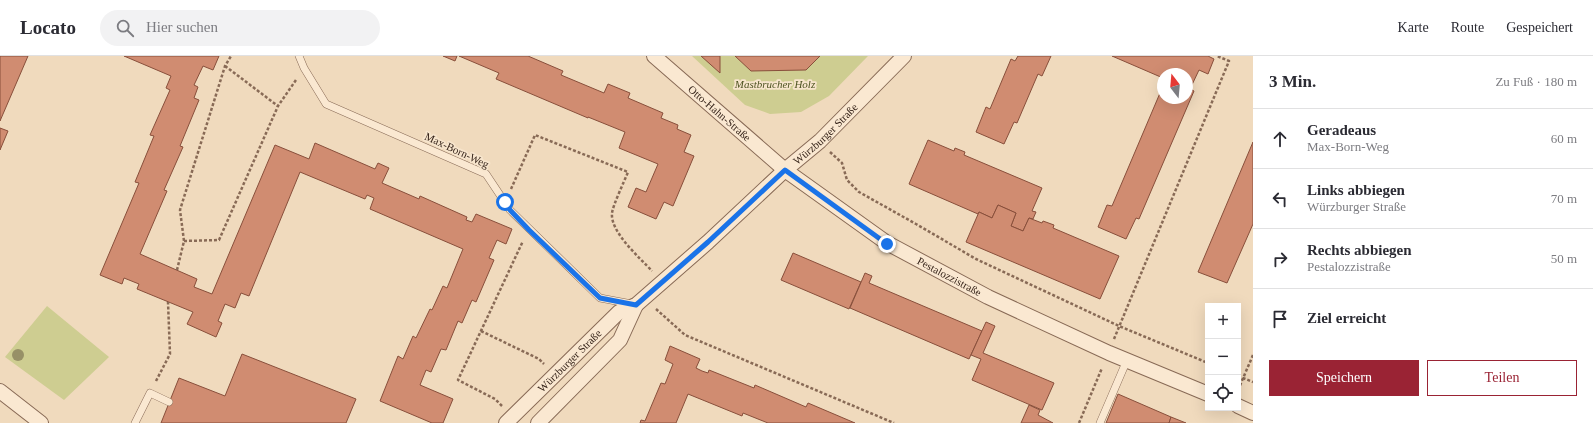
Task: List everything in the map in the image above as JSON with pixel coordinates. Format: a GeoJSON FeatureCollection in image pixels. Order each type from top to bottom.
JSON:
{"type":"FeatureCollection","features":[{"type":"Feature","properties":{"kind":"street","name":"Otto-Hahn-Straße"},"geometry":{"type":"LineString","coordinates":[[654,56],[785,170]]}},
{"type":"Feature","properties":{"kind":"street","name":"Würzburger Straße"},"geometry":{"type":"LineString","coordinates":[[510,419],[619,312],[636,305],[708,242],[785,170],[820,141],[904,56]]}},
{"type":"Feature","properties":{"kind":"street","name":"Pestalozzistraße"},"geometry":{"type":"LineString","coordinates":[[785,170],[887,244],[988,297],[1109,353],[1205,393]]}},
{"type":"Feature","properties":{"kind":"street","name":"Würzburger Straße"},"geometry":{"type":"LineString","coordinates":[[538,423],[620,340],[636,305]]}},
{"type":"Feature","properties":{"kind":"street"},"geometry":{"type":"LineString","coordinates":[[0,391],[41,423]]}},
{"type":"Feature","properties":{"kind":"street"},"geometry":{"type":"LineString","coordinates":[[1241,407],[1253,413]]}},
{"type":"Feature","properties":{"kind":"lane","name":"Max-Born-Weg"},"geometry":{"type":"LineString","coordinates":[[299,56],[304,68],[326,104],[486,174],[510,210],[600,298],[636,305]]}},
{"type":"Feature","properties":{"kind":"lane"},"geometry":{"type":"LineString","coordinates":[[1100,423],[1127,360]]}},
{"type":"Feature","properties":{"kind":"lane"},"geometry":{"type":"LineString","coordinates":[[136,423],[150,393],[169,402]]}},
{"type":"Feature","properties":{"kind":"path"},"geometry":{"type":"LineString","coordinates":[[177,270],[184,241],[180,210],[225,66],[231,56]]}},
{"type":"Feature","properties":{"kind":"path"},"geometry":{"type":"LineString","coordinates":[[1079,423],[1229,61],[1217,56]]}},
{"type":"Feature","properties":{"kind":"path"},"geometry":{"type":"LineString","coordinates":[[225,66],[278,106]]}},
{"type":"Feature","properties":{"kind":"path"},"geometry":{"type":"LineString","coordinates":[[184,241],[219,240],[278,106],[304,68]]}},
{"type":"Feature","properties":{"kind":"path"},"geometry":{"type":"LineString","coordinates":[[505,202],[535,135],[628,172],[612,213],[613,225],[621,237],[662,282]]}},
{"type":"Feature","properties":{"kind":"path"},"geometry":{"type":"LineString","coordinates":[[820,141],[842,163],[848,180],[859,192],[976,259],[1119,326],[1205,362]]}},
{"type":"Feature","properties":{"kind":"path"},"geometry":{"type":"LineString","coordinates":[[510,419],[495,399],[458,380],[529,230]]}},
{"type":"Feature","properties":{"kind":"path"},"geometry":{"type":"LineString","coordinates":[[150,393],[170,354],[168,302]]}},
{"type":"Feature","properties":{"kind":"path"},"geometry":{"type":"LineString","coordinates":[[636,305],[657,309],[685,335],[894,423]]}},
{"type":"Feature","properties":{"kind":"path"},"geometry":{"type":"LineString","coordinates":[[481,331],[539,359],[555,375]]}},
{"type":"Feature","properties":{"kind":"path"},"geometry":{"type":"LineString","coordinates":[[1241,383],[1253,355]]}},
{"type":"Feature","properties":{"kind":"path"},"geometry":{"type":"LineString","coordinates":[[1243,378],[1253,382]]}},
{"type":"Feature","properties":{"kind":"green space","name":"Mastbrucher Holz"},"geometry":{"type":"Polygon","coordinates":[[[692,56],[868,56],[829,96],[801,112],[770,114],[745,105],[692,56]]]}},
{"type":"Feature","properties":{"kind":"green space"},"geometry":{"type":"Polygon","coordinates":[[[47,306],[109,357],[64,400],[5,357],[47,306]]]}},
{"type":"Feature","properties":{"kind":"building"},"geometry":{"type":"Polygon","coordinates":[[[0,56],[28,56],[0,121],[0,56]]]}},
{"type":"Feature","properties":{"kind":"building"},"geometry":{"type":"Polygon","coordinates":[[[124,56],[219,56],[213,70],[203,66],[194,85],[198,87],[194,98],[199,100],[180,146],[183,147],[164,190],[167,191],[140,254],[197,279],[194,287],[212,294],[275,145],[309,159],[315,143],[375,169],[378,163],[389,168],[382,183],[419,199],[420,196],[467,217],[466,220],[472,222],[476,214],[512,229],[506,244],[497,240],[489,258],[494,260],[476,302],[472,300],[462,323],[458,321],[446,350],[441,349],[431,372],[426,370],[420,385],[453,399],[443,423],[432,423],[380,401],[398,356],[403,359],[413,336],[416,338],[430,309],[432,310],[443,286],[447,288],[463,249],[370,209],[374,198],[367,195],[365,199],[300,172],[249,296],[241,293],[235,308],[225,304],[218,321],[222,323],[216,337],[187,324],[193,312],[137,289],[139,284],[124,278],[122,284],[100,275],[139,183],[135,182],[154,136],[150,135],[170,90],[166,88],[171,76],[124,56]]]}},
{"type":"Feature","properties":{"kind":"building"},"geometry":{"type":"Polygon","coordinates":[[[443,56],[457,56],[455,61],[443,56]]]}},
{"type":"Feature","properties":{"kind":"building"},"geometry":{"type":"Polygon","coordinates":[[[459,56],[528,56],[563,71],[561,75],[604,93],[608,84],[630,93],[628,98],[663,113],[661,118],[678,125],[677,129],[691,135],[684,152],[694,156],[673,206],[664,202],[656,219],[628,207],[636,188],[646,192],[658,164],[619,148],[625,132],[496,79],[499,73],[459,56]]]}},
{"type":"Feature","properties":{"kind":"building"},"geometry":{"type":"Polygon","coordinates":[[[701,56],[720,56],[720,73],[701,56]]]}},
{"type":"Feature","properties":{"kind":"building"},"geometry":{"type":"Polygon","coordinates":[[[735,56],[820,56],[806,70],[751,71],[735,56]]]}},
{"type":"Feature","properties":{"kind":"building"},"geometry":{"type":"Polygon","coordinates":[[[1018,56],[1051,56],[1042,76],[1038,74],[1017,123],[1014,122],[1004,144],[976,132],[986,107],[990,109],[1011,59],[1015,61],[1018,56]]]}},
{"type":"Feature","properties":{"kind":"building"},"geometry":{"type":"Polygon","coordinates":[[[1112,56],[1208,56],[1214,59],[1208,74],[1199,70],[1193,83],[1193,68],[1157,68],[1157,75],[1112,56]]]}},
{"type":"Feature","properties":{"kind":"building"},"geometry":{"type":"Polygon","coordinates":[[[1157,100],[1157,104],[1188,104],[1139,219],[1136,218],[1126,239],[1098,227],[1107,205],[1112,206],[1157,100]]]}},
{"type":"Feature","properties":{"kind":"building"},"geometry":{"type":"Polygon","coordinates":[[[0,128],[8,131],[0,150],[0,128]]]}},
{"type":"Feature","properties":{"kind":"building"},"geometry":{"type":"Polygon","coordinates":[[[928,140],[954,151],[955,148],[965,152],[964,155],[1042,188],[1032,211],[1036,212],[1033,219],[1029,218],[1023,231],[1011,226],[1016,213],[998,205],[992,218],[979,212],[978,214],[909,184],[928,140]]]}},
{"type":"Feature","properties":{"kind":"building"},"geometry":{"type":"Polygon","coordinates":[[[1253,142],[1253,224],[1227,283],[1198,272],[1253,142]]]}},
{"type":"Feature","properties":{"kind":"building"},"geometry":{"type":"Polygon","coordinates":[[[998,205],[1016,213],[1011,226],[1023,231],[1029,218],[1042,223],[1043,221],[1054,225],[1053,228],[1119,256],[1100,299],[966,242],[979,212],[992,218],[998,205]]]}},
{"type":"Feature","properties":{"kind":"building"},"geometry":{"type":"Polygon","coordinates":[[[793,253],[861,282],[849,309],[781,280],[793,253]]]}},
{"type":"Feature","properties":{"kind":"building"},"geometry":{"type":"Polygon","coordinates":[[[865,273],[872,276],[869,283],[982,331],[969,359],[850,308],[865,273]]]}},
{"type":"Feature","properties":{"kind":"building"},"geometry":{"type":"Polygon","coordinates":[[[986,322],[995,326],[983,353],[1054,383],[1042,410],[972,380],[981,359],[971,355],[986,322]]]}},
{"type":"Feature","properties":{"kind":"building"},"geometry":{"type":"Polygon","coordinates":[[[670,346],[700,359],[696,368],[702,371],[708,373],[709,370],[754,388],[755,385],[806,407],[808,403],[855,423],[768,423],[743,413],[742,416],[688,394],[676,423],[640,423],[641,420],[645,421],[661,383],[665,384],[673,364],[665,360],[670,346]]]}},
{"type":"Feature","properties":{"kind":"building"},"geometry":{"type":"Polygon","coordinates":[[[242,354],[356,399],[346,423],[161,423],[179,378],[225,396],[242,354]]]}},
{"type":"Feature","properties":{"kind":"building"},"geometry":{"type":"Polygon","coordinates":[[[1118,394],[1171,417],[1169,423],[1106,423],[1118,394]]]}},
{"type":"Feature","properties":{"kind":"building"},"geometry":{"type":"Polygon","coordinates":[[[1029,405],[1040,410],[1038,415],[1053,423],[1021,423],[1029,405]]]}},
{"type":"Feature","properties":{"kind":"building"},"geometry":{"type":"Polygon","coordinates":[[[1171,417],[1186,423],[1169,423],[1171,417]]]}},
{"type":"Feature","properties":{"kind":"route"},"geometry":{"type":"LineString","coordinates":[[505,202],[510,210],[529,230],[600,298],[636,305],[708,242],[785,170],[887,244]]}}]}
